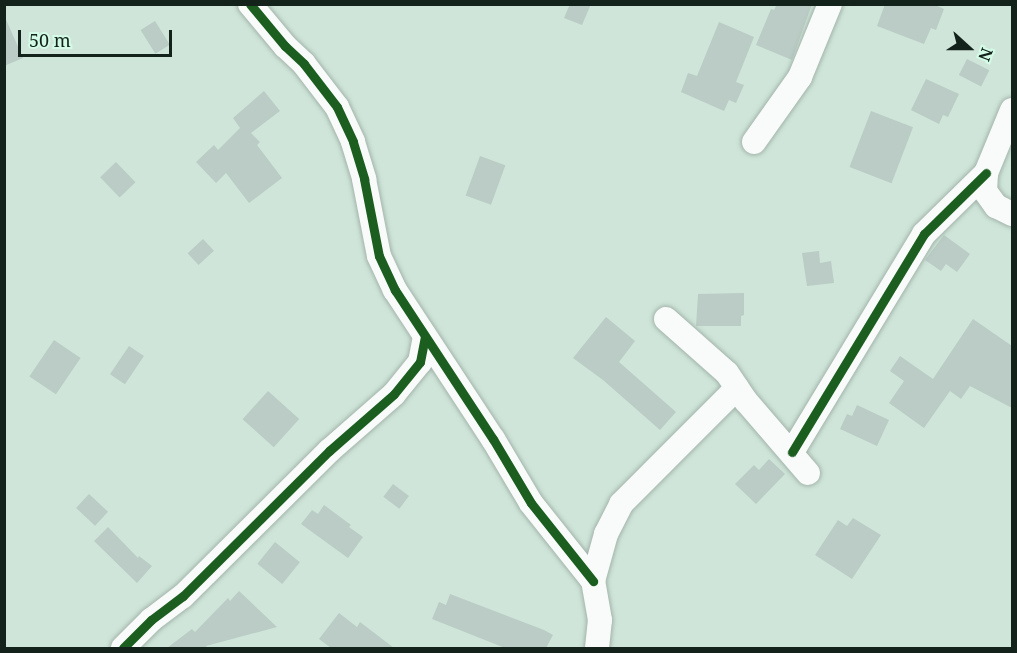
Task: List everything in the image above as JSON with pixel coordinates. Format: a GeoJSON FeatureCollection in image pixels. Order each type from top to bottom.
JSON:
{"type":"FeatureCollection","features":[{"type":"Feature","properties":{"kind":"street"},"geometry":{"type":"LineString","coordinates":[[250,4],[285,46],[304,64],[337,106],[353,142],[364,178],[379,256],[395,290],[493,439],[531,503],[593,581]]}},
{"type":"Feature","properties":{"kind":"street"},"geometry":{"type":"LineString","coordinates":[[754,142],[800,77],[830,4]]}},
{"type":"Feature","properties":{"kind":"street"},"geometry":{"type":"LineString","coordinates":[[1012,110],[986,173],[985,191],[996,206],[1012,214]]}},
{"type":"Feature","properties":{"kind":"street"},"geometry":{"type":"LineString","coordinates":[[792,452],[924,234],[986,173]]}},
{"type":"Feature","properties":{"kind":"street"},"geometry":{"type":"LineString","coordinates":[[666,319],[712,356],[728,373],[737,388],[808,473]]}},
{"type":"Feature","properties":{"kind":"street"},"geometry":{"type":"LineString","coordinates":[[123,648],[151,620],[183,596],[330,451],[394,394],[420,362],[425,337]]}},
{"type":"Feature","properties":{"kind":"street"},"geometry":{"type":"LineString","coordinates":[[597,648],[600,620],[593,581],[606,534],[621,504],[737,388]]}},
{"type":"Feature","properties":{"kind":"building"},"geometry":{"type":"Polygon","coordinates":[[[570,4],[591,4],[582,25],[564,18],[570,4]]]}},
{"type":"Feature","properties":{"kind":"building"},"geometry":{"type":"Polygon","coordinates":[[[777,4],[812,4],[792,60],[756,45],[771,9],[774,10],[777,4]]]}},
{"type":"Feature","properties":{"kind":"building"},"geometry":{"type":"Polygon","coordinates":[[[885,4],[933,4],[944,9],[936,30],[931,28],[924,44],[877,26],[885,4]]]}},
{"type":"Feature","properties":{"kind":"building"},"geometry":{"type":"Polygon","coordinates":[[[4,15],[23,58],[4,66],[4,15]]]}},
{"type":"Feature","properties":{"kind":"building"},"geometry":{"type":"Polygon","coordinates":[[[155,21],[170,45],[155,54],[141,30],[155,21]]]}},
{"type":"Feature","properties":{"kind":"building"},"geometry":{"type":"Polygon","coordinates":[[[719,22],[754,37],[736,82],[744,85],[736,103],[729,100],[724,111],[681,92],[688,73],[697,76],[719,22]]]}},
{"type":"Feature","properties":{"kind":"building"},"geometry":{"type":"Polygon","coordinates":[[[967,59],[989,70],[981,86],[959,75],[967,59]]]}},
{"type":"Feature","properties":{"kind":"building"},"geometry":{"type":"Polygon","coordinates":[[[926,79],[959,94],[948,117],[943,115],[939,124],[911,110],[926,79]]]}},
{"type":"Feature","properties":{"kind":"building"},"geometry":{"type":"Polygon","coordinates":[[[264,91],[280,111],[251,133],[260,142],[257,145],[282,178],[249,203],[226,173],[216,183],[196,162],[214,145],[218,150],[240,128],[233,118],[264,91]]]}},
{"type":"Feature","properties":{"kind":"building"},"geometry":{"type":"Polygon","coordinates":[[[871,111],[913,127],[892,183],[849,167],[871,111]]]}},
{"type":"Feature","properties":{"kind":"building"},"geometry":{"type":"Polygon","coordinates":[[[480,156],[505,165],[491,205],[466,195],[480,156]]]}},
{"type":"Feature","properties":{"kind":"building"},"geometry":{"type":"Polygon","coordinates":[[[116,162],[135,182],[120,197],[100,177],[116,162]]]}},
{"type":"Feature","properties":{"kind":"building"},"geometry":{"type":"Polygon","coordinates":[[[944,235],[970,254],[957,272],[946,264],[941,271],[925,260],[944,235]]]}},
{"type":"Feature","properties":{"kind":"building"},"geometry":{"type":"Polygon","coordinates":[[[203,239],[214,251],[199,265],[188,253],[203,239]]]}},
{"type":"Feature","properties":{"kind":"building"},"geometry":{"type":"Polygon","coordinates":[[[819,251],[820,263],[831,261],[834,283],[807,286],[802,253],[819,251]]]}},
{"type":"Feature","properties":{"kind":"building"},"geometry":{"type":"Polygon","coordinates":[[[744,293],[744,315],[741,316],[741,326],[696,326],[698,294],[744,293]]]}},
{"type":"Feature","properties":{"kind":"building"},"geometry":{"type":"Polygon","coordinates":[[[606,317],[635,341],[619,362],[676,412],[660,430],[603,380],[573,358],[606,317]]]}},
{"type":"Feature","properties":{"kind":"building"},"geometry":{"type":"Polygon","coordinates":[[[973,319],[1012,346],[1012,408],[970,386],[961,399],[950,391],[924,428],[889,403],[904,381],[890,371],[900,356],[933,379],[973,319]]]}},
{"type":"Feature","properties":{"kind":"building"},"geometry":{"type":"Polygon","coordinates":[[[54,340],[81,358],[56,394],[29,376],[54,340]]]}},
{"type":"Feature","properties":{"kind":"building"},"geometry":{"type":"Polygon","coordinates":[[[129,346],[144,356],[125,384],[110,374],[129,346]]]}},
{"type":"Feature","properties":{"kind":"building"},"geometry":{"type":"Polygon","coordinates":[[[268,391],[299,419],[274,447],[243,419],[268,391]]]}},
{"type":"Feature","properties":{"kind":"building"},"geometry":{"type":"Polygon","coordinates":[[[857,405],[889,420],[877,446],[840,429],[847,414],[852,416],[857,405]]]}},
{"type":"Feature","properties":{"kind":"building"},"geometry":{"type":"Polygon","coordinates":[[[769,459],[785,474],[756,504],[735,484],[754,465],[759,470],[769,459]]]}},
{"type":"Feature","properties":{"kind":"building"},"geometry":{"type":"Polygon","coordinates":[[[393,484],[409,496],[399,509],[383,497],[393,484]]]}},
{"type":"Feature","properties":{"kind":"building"},"geometry":{"type":"Polygon","coordinates":[[[89,494],[108,512],[95,526],[76,508],[89,494]]]}},
{"type":"Feature","properties":{"kind":"building"},"geometry":{"type":"Polygon","coordinates":[[[324,505],[363,537],[348,558],[301,524],[312,510],[318,514],[324,505]]]}},
{"type":"Feature","properties":{"kind":"building"},"geometry":{"type":"Polygon","coordinates":[[[853,518],[881,535],[852,579],[815,555],[838,520],[847,526],[853,518]]]}},
{"type":"Feature","properties":{"kind":"building"},"geometry":{"type":"Polygon","coordinates":[[[108,527],[138,558],[139,556],[152,566],[137,583],[94,541],[108,527]]]}},
{"type":"Feature","properties":{"kind":"building"},"geometry":{"type":"Polygon","coordinates":[[[275,542],[300,562],[282,584],[257,564],[275,542]]]}},
{"type":"Feature","properties":{"kind":"building"},"geometry":{"type":"Polygon","coordinates":[[[239,591],[277,627],[206,646],[207,648],[167,648],[192,629],[195,632],[228,598],[230,601],[239,591]]]}},
{"type":"Feature","properties":{"kind":"building"},"geometry":{"type":"Polygon","coordinates":[[[450,594],[553,635],[546,648],[505,648],[432,619],[439,602],[446,605],[450,594]]]}},
{"type":"Feature","properties":{"kind":"building"},"geometry":{"type":"Polygon","coordinates":[[[339,613],[357,627],[360,622],[394,648],[331,648],[319,639],[339,613]]]}},
{"type":"Feature","properties":{"kind":"cycle path"},"geometry":{"type":"LineString","coordinates":[[250,4],[285,46],[304,64],[337,107],[353,142],[364,179],[379,256],[395,290],[493,439],[531,503],[593,581]]}},
{"type":"Feature","properties":{"kind":"cycle path"},"geometry":{"type":"LineString","coordinates":[[792,452],[924,234],[986,173]]}},
{"type":"Feature","properties":{"kind":"cycle path"},"geometry":{"type":"LineString","coordinates":[[123,648],[151,620],[183,596],[329,451],[394,394],[420,362],[425,337]]}}]}
